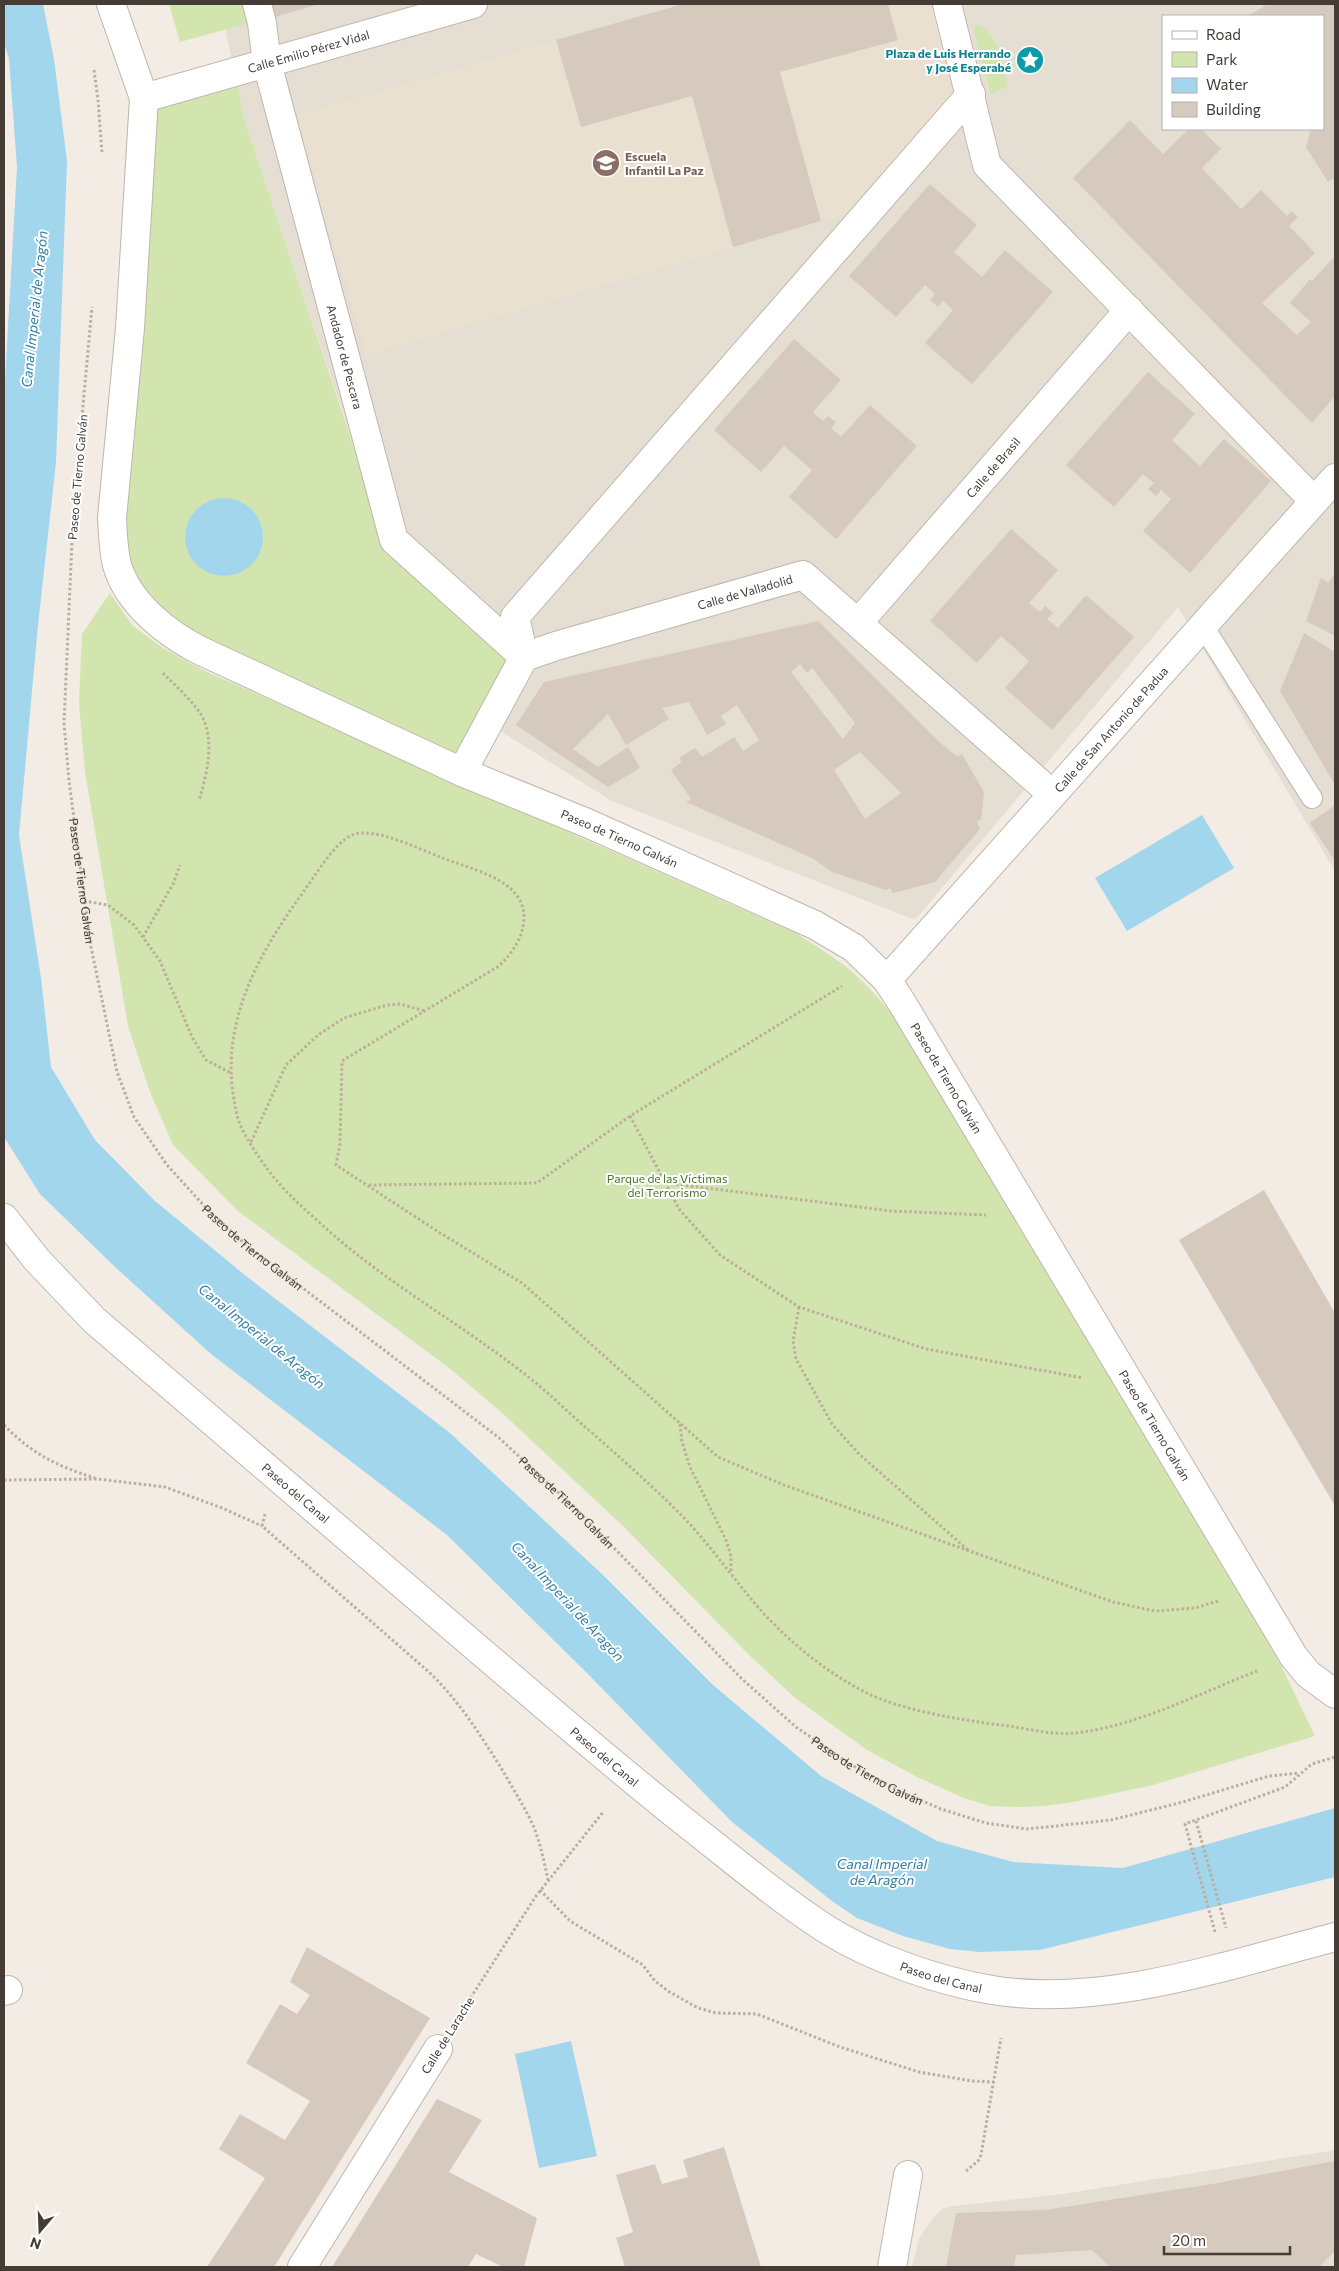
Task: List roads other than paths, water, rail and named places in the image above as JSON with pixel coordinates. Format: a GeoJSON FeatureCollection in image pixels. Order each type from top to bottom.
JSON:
{"type":"FeatureCollection","features":[{"type":"Feature","properties":{"kind":"street","name":"Paseo de Tierno Galván"},"geometry":{"type":"LineString","coordinates":[[111,4],[144,98],[130,328],[112,518],[117,566],[144,610],[181,641],[462,772],[588,823],[815,925],[854,948],[887,980],[1280,1635],[1308,1674],[1335,1694]]}},
{"type":"Feature","properties":{"kind":"street","name":"Andador de Pescara"},"geometry":{"type":"LineString","coordinates":[[257,4],[262,23],[267,63],[394,540],[524,658]]}},
{"type":"Feature","properties":{"kind":"street","name":"Calle Emilio Pérez Vidal"},"geometry":{"type":"LineString","coordinates":[[144,98],[474,4]]}},
{"type":"Feature","properties":{"kind":"street"},"geometry":{"type":"LineString","coordinates":[[947,4],[971,94],[987,165],[1314,501]]}},
{"type":"Feature","properties":{"kind":"street"},"geometry":{"type":"LineString","coordinates":[[462,772],[524,658],[515,617],[971,94]]}},
{"type":"Feature","properties":{"kind":"street","name":"Calle de Brasil"},"geometry":{"type":"LineString","coordinates":[[858,623],[1129,310]]}},
{"type":"Feature","properties":{"kind":"street","name":"Calle de San Antonio de Padua"},"geometry":{"type":"LineString","coordinates":[[887,980],[1335,478]]}},
{"type":"Feature","properties":{"kind":"street","name":"Calle de Valladolid"},"geometry":{"type":"LineString","coordinates":[[524,658],[556,646],[803,575],[1052,794]]}},
{"type":"Feature","properties":{"kind":"street","name":"Paseo del Canal"},"geometry":{"type":"LineString","coordinates":[[4,1218],[37,1260],[109,1333],[629,1778],[773,1891],[828,1930],[880,1956],[945,1980],[994,1990],[1058,1995],[1129,1987],[1185,1975],[1335,1937]]}},
{"type":"Feature","properties":{"kind":"street","name":"Calle de Larache"},"geometry":{"type":"LineString","coordinates":[[302,2267],[438,2049]]}},
{"type":"Feature","properties":{"kind":"street"},"geometry":{"type":"LineString","coordinates":[[892,2267],[908,2175]]}},
{"type":"Feature","properties":{"kind":"lane"},"geometry":{"type":"LineString","coordinates":[[1203,626],[1312,798]]}},
{"type":"Feature","properties":{"kind":"water","name":"Canal Imperial de Aragón"},"geometry":{"type":"Polygon","coordinates":[[[4,4],[43,4],[54,59],[67,161],[56,462],[38,625],[19,835],[41,978],[51,1067],[95,1140],[155,1201],[246,1276],[450,1433],[603,1575],[712,1684],[821,1776],[937,1841],[1013,1862],[1123,1868],[1335,1808],[1335,1877],[1040,1950],[980,1952],[950,1949],[903,1936],[857,1918],[832,1901],[732,1822],[587,1673],[447,1535],[211,1354],[114,1266],[40,1194],[4,1137],[4,398],[17,167],[9,59],[4,43],[4,4]]]}},
{"type":"Feature","properties":{"kind":"water"},"geometry":{"type":"Polygon","coordinates":[[[224,498],[239,501],[251,510],[260,522],[263,537],[260,552],[251,564],[239,573],[224,576],[209,573],[197,564],[188,552],[185,537],[188,522],[197,510],[209,501],[224,498]]]}},
{"type":"Feature","properties":{"kind":"water"},"geometry":{"type":"Polygon","coordinates":[[[1202,815],[1234,868],[1127,931],[1095,878],[1202,815]]]}},
{"type":"Feature","properties":{"kind":"water"},"geometry":{"type":"Polygon","coordinates":[[[571,2041],[597,2156],[539,2168],[515,2054],[571,2041]]]}},
{"type":"Feature","properties":{"kind":"place","name":"Plaza de Luis Herrando y José Esperabé"},"geometry":{"type":"Point","coordinates":[1030,60]}},
{"type":"Feature","properties":{"kind":"place","name":"Escuela Infantil La Paz"},"geometry":{"type":"Point","coordinates":[606,163]}},
{"type":"Feature","properties":{"kind":"park label","name":"Parque de las Víctimas del Terrorismo"},"geometry":{"type":"Point","coordinates":[667,1185]}}]}
